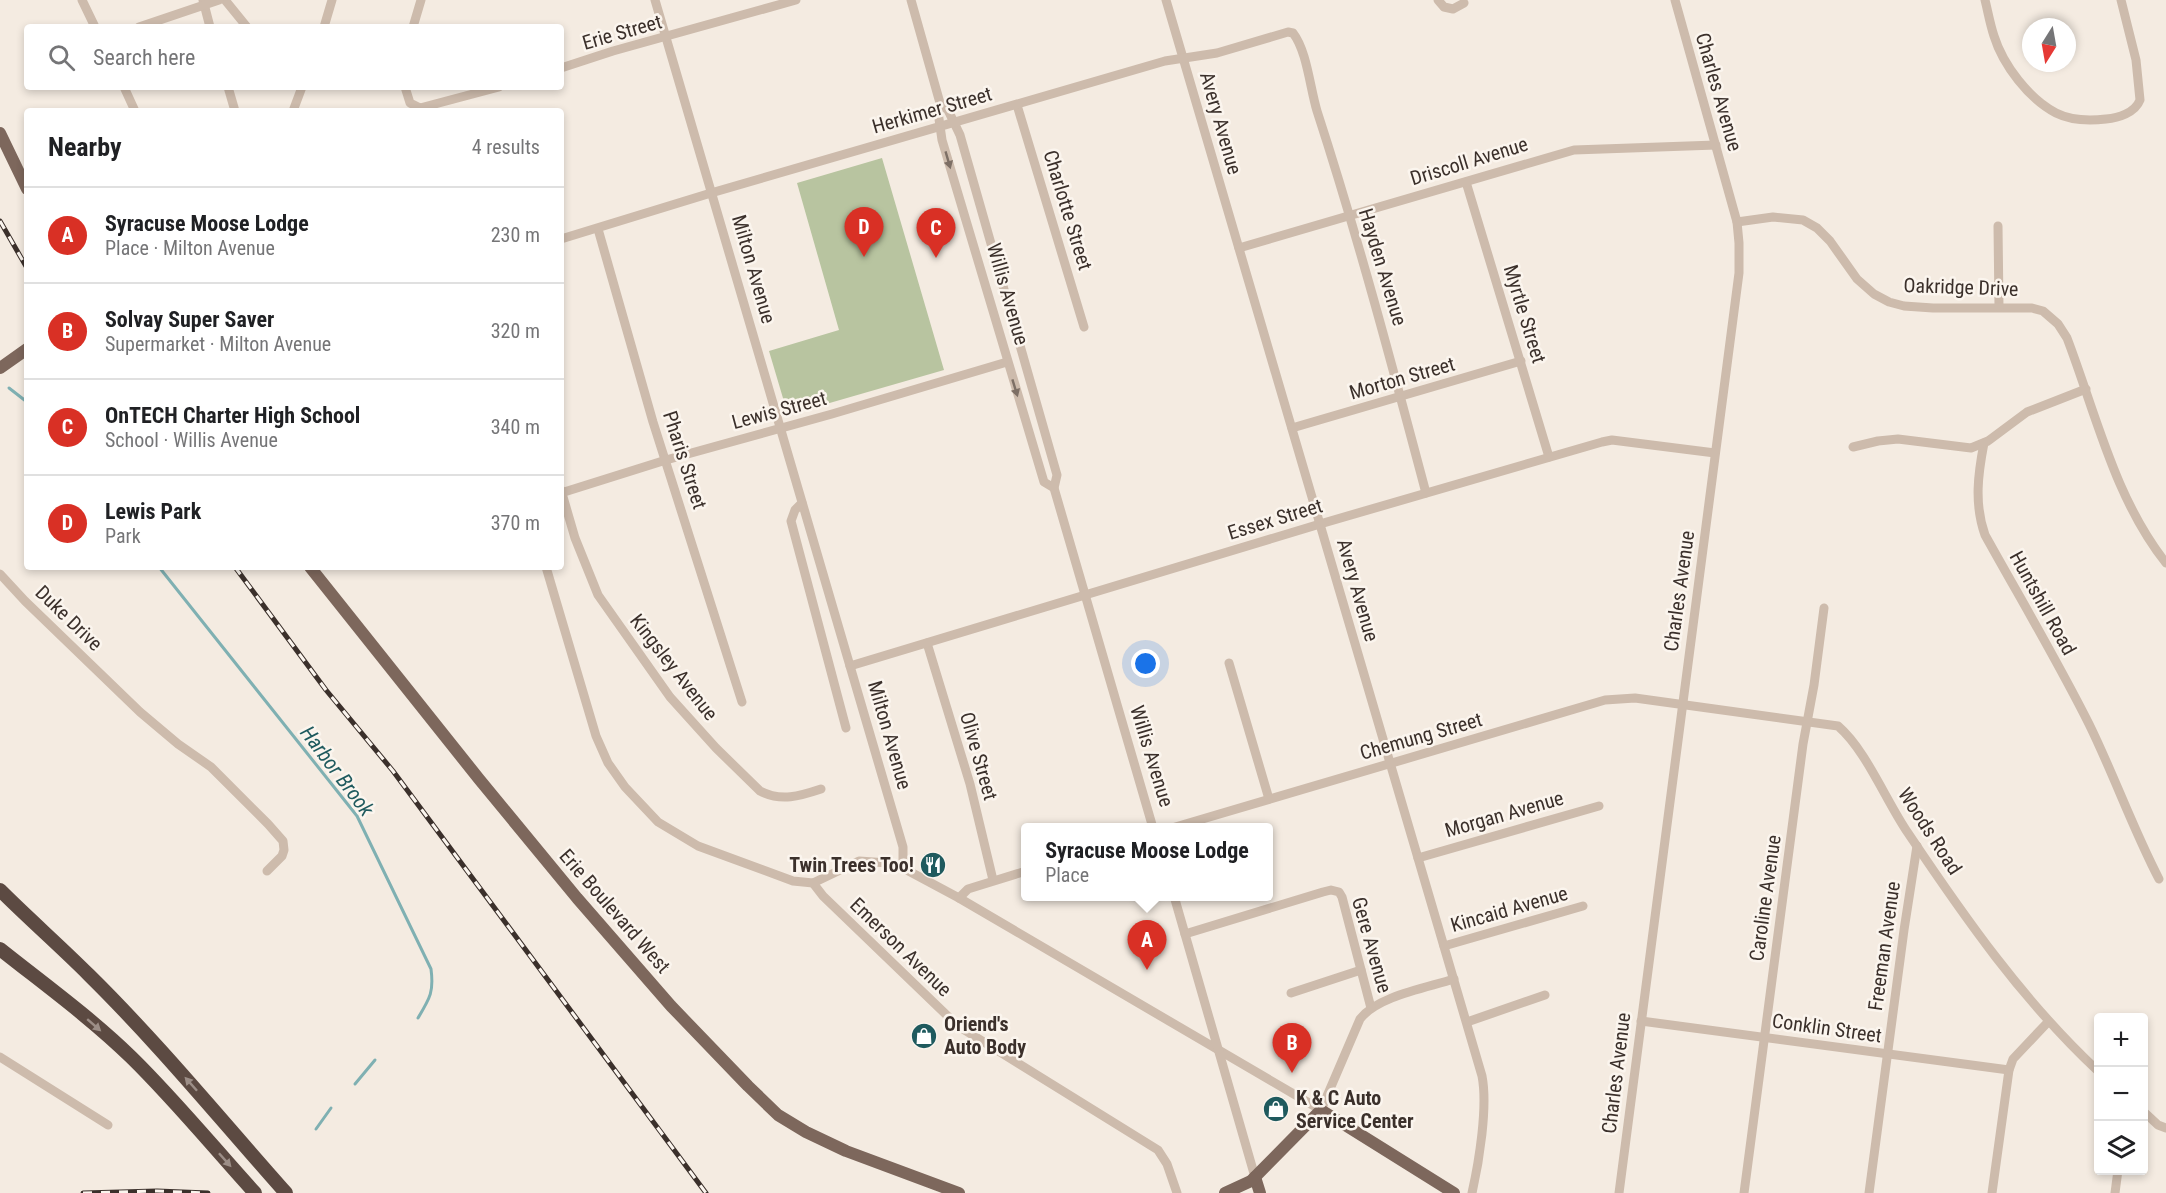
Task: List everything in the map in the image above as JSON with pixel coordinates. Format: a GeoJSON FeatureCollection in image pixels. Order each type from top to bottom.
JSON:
{"type":"FeatureCollection","features":[{"type":"Feature","properties":{"kind":"highway"},"geometry":{"type":"LineString","coordinates":[[0,890],[88,974],[125,1013],[286,1193]]}},
{"type":"Feature","properties":{"kind":"highway"},"geometry":{"type":"LineString","coordinates":[[0,899],[44,934]]}},
{"type":"Feature","properties":{"kind":"highway"},"geometry":{"type":"LineString","coordinates":[[0,949],[73,1006],[129,1055],[166,1092],[255,1193]]}},
{"type":"Feature","properties":{"kind":"highway"},"geometry":{"type":"LineString","coordinates":[[0,961],[73,1006]]}},
{"type":"Feature","properties":{"kind":"main road"},"geometry":{"type":"LineString","coordinates":[[0,133],[24,183]]}},
{"type":"Feature","properties":{"kind":"main road"},"geometry":{"type":"LineString","coordinates":[[0,368],[24,351]]}},
{"type":"Feature","properties":{"kind":"main road","name":"Erie Boulevard West"},"geometry":{"type":"LineString","coordinates":[[312,570],[577,898],[671,1006],[778,1115],[806,1132],[846,1151],[959,1193]]}},
{"type":"Feature","properties":{"kind":"main road"},"geometry":{"type":"LineString","coordinates":[[1225,1193],[1244,1185],[1255,1177],[1321,1110],[1454,1193]]}},
{"type":"Feature","properties":{"kind":"main road"},"geometry":{"type":"LineString","coordinates":[[1255,1177],[1260,1193]]}},
{"type":"Feature","properties":{"kind":"street"},"geometry":{"type":"LineString","coordinates":[[82,0],[94,24]]}},
{"type":"Feature","properties":{"kind":"street"},"geometry":{"type":"LineString","coordinates":[[147,24],[203,3],[219,0]]}},
{"type":"Feature","properties":{"kind":"street"},"geometry":{"type":"LineString","coordinates":[[225,0],[244,24]]}},
{"type":"Feature","properties":{"kind":"street"},"geometry":{"type":"LineString","coordinates":[[325,24],[332,0]]}},
{"type":"Feature","properties":{"kind":"street"},"geometry":{"type":"LineString","coordinates":[[414,24],[421,0]]}},
{"type":"Feature","properties":{"kind":"street","name":"Milton Avenue"},"geometry":{"type":"LineString","coordinates":[[655,0],[903,847],[903,868]]}},
{"type":"Feature","properties":{"kind":"street","name":"Erie Street"},"geometry":{"type":"LineString","coordinates":[[564,67],[796,0]]}},
{"type":"Feature","properties":{"kind":"street","name":"Willis Avenue"},"geometry":{"type":"LineString","coordinates":[[911,0],[940,103],[938,112],[940,127],[1007,362],[1044,482],[1054,488]]}},
{"type":"Feature","properties":{"kind":"street","name":"Avery Avenue"},"geometry":{"type":"LineString","coordinates":[[1167,0],[1467,1022],[1484,1088],[1484,1111],[1472,1193]]}},
{"type":"Feature","properties":{"kind":"street"},"geometry":{"type":"LineString","coordinates":[[1438,0],[1444,8],[1453,9],[1464,3]]}},
{"type":"Feature","properties":{"kind":"street","name":"Charles Avenue"},"geometry":{"type":"LineString","coordinates":[[1619,1193],[1739,273],[1737,222],[1675,0]]}},
{"type":"Feature","properties":{"kind":"street"},"geometry":{"type":"LineString","coordinates":[[1985,0],[1994,37],[2004,59],[2017,78],[2040,101],[2058,114],[2080,121],[2093,121],[2126,114],[2139,104],[2140,100],[2136,60],[2121,0]]}},
{"type":"Feature","properties":{"kind":"street"},"geometry":{"type":"LineString","coordinates":[[203,3],[209,24]]}},
{"type":"Feature","properties":{"kind":"street","name":"Herkimer Street"},"geometry":{"type":"LineString","coordinates":[[564,238],[1165,61],[1217,53],[1287,32],[1295,35],[1302,53]]}},
{"type":"Feature","properties":{"kind":"street","name":"Hayden Avenue"},"geometry":{"type":"LineString","coordinates":[[1302,53],[1426,493]]}},
{"type":"Feature","properties":{"kind":"street"},"geometry":{"type":"LineString","coordinates":[[124,90],[134,108]]}},
{"type":"Feature","properties":{"kind":"street"},"geometry":{"type":"LineString","coordinates":[[229,90],[234,108]]}},
{"type":"Feature","properties":{"kind":"street"},"geometry":{"type":"LineString","coordinates":[[294,108],[300,90]]}},
{"type":"Feature","properties":{"kind":"street"},"geometry":{"type":"LineString","coordinates":[[405,90],[413,106],[426,107],[488,90]]}},
{"type":"Feature","properties":{"kind":"street","name":"Willis Avenue"},"geometry":{"type":"LineString","coordinates":[[940,103],[948,110],[955,123],[1057,475],[1054,488],[1152,823]]}},
{"type":"Feature","properties":{"kind":"street","name":"Charlotte Street"},"geometry":{"type":"LineString","coordinates":[[1017,105],[1084,327]]}},
{"type":"Feature","properties":{"kind":"street","name":"Driscoll Avenue"},"geometry":{"type":"LineString","coordinates":[[1239,248],[1574,150],[1716,145]]}},
{"type":"Feature","properties":{"kind":"street","name":"Myrtle Street"},"geometry":{"type":"LineString","coordinates":[[1466,182],[1549,457]]}},
{"type":"Feature","properties":{"kind":"street","name":"Oakridge Drive"},"geometry":{"type":"LineString","coordinates":[[1737,222],[1773,217],[1803,220],[1817,228],[1830,241],[1857,279],[1874,294],[1889,302],[1904,306],[1934,308],[1999,306],[2043,311],[2058,324],[2067,338],[2124,493],[2145,532],[2166,563]]}},
{"type":"Feature","properties":{"kind":"street"},"geometry":{"type":"LineString","coordinates":[[1998,226],[1999,306]]}},
{"type":"Feature","properties":{"kind":"street","name":"Pharis Street"},"geometry":{"type":"LineString","coordinates":[[598,229],[666,460],[742,702]]}},
{"type":"Feature","properties":{"kind":"street","name":"Morton Street"},"geometry":{"type":"LineString","coordinates":[[1292,428],[1401,398],[1521,361]]}},
{"type":"Feature","properties":{"kind":"street","name":"Lewis Street"},"geometry":{"type":"LineString","coordinates":[[564,491],[1007,362]]}},
{"type":"Feature","properties":{"kind":"street"},"geometry":{"type":"LineString","coordinates":[[1852,447],[1898,439],[1971,448],[1984,443],[2027,412],[2086,389]]}},
{"type":"Feature","properties":{"kind":"street","name":"Essex Street"},"geometry":{"type":"LineString","coordinates":[[850,666],[1320,524],[1612,440],[1715,453]]}},
{"type":"Feature","properties":{"kind":"street","name":"Huntshill Road"},"geometry":{"type":"LineString","coordinates":[[1984,443],[1978,473],[1978,504],[1985,535],[2088,723],[2158,879]]}},
{"type":"Feature","properties":{"kind":"street","name":"Kingsley Avenue"},"geometry":{"type":"LineString","coordinates":[[564,502],[575,538],[598,596],[670,697],[688,718],[754,787],[765,794],[771,797],[787,798],[821,789]]}},
{"type":"Feature","properties":{"kind":"street"},"geometry":{"type":"LineString","coordinates":[[802,503],[795,510],[791,521],[846,728]]}},
{"type":"Feature","properties":{"kind":"street"},"geometry":{"type":"LineString","coordinates":[[547,570],[596,736],[608,763],[658,822],[698,846],[793,881],[813,883],[859,861],[888,863],[903,868],[959,898],[1321,1110],[1360,1019],[1371,1008]]}},
{"type":"Feature","properties":{"kind":"street","name":"Duke Drive"},"geometry":{"type":"LineString","coordinates":[[0,574],[140,712],[211,767],[268,824],[283,841],[282,856],[267,871]]}},
{"type":"Feature","properties":{"kind":"street","name":"Caroline Avenue"},"geometry":{"type":"LineString","coordinates":[[1744,1193],[1803,744],[1824,608]]}},
{"type":"Feature","properties":{"kind":"street","name":"Olive Street"},"geometry":{"type":"LineString","coordinates":[[927,643],[970,784],[993,880]]}},
{"type":"Feature","properties":{"kind":"street"},"geometry":{"type":"LineString","coordinates":[[1229,663],[1269,799]]}},
{"type":"Feature","properties":{"kind":"street","name":"Chemung Street"},"geometry":{"type":"LineString","coordinates":[[1189,823],[1605,700],[1629,697],[1682,705]]}},
{"type":"Feature","properties":{"kind":"street","name":"Woods Road"},"geometry":{"type":"LineString","coordinates":[[1682,705],[1838,726],[1846,733],[1897,817],[1952,898],[2048,1022],[2094,1067]]}},
{"type":"Feature","properties":{"kind":"street","name":"Morgan Avenue"},"geometry":{"type":"LineString","coordinates":[[1418,858],[1599,806]]}},
{"type":"Feature","properties":{"kind":"street","name":"Freeman Avenue"},"geometry":{"type":"LineString","coordinates":[[1869,1193],[1917,846]]}},
{"type":"Feature","properties":{"kind":"street"},"geometry":{"type":"LineString","coordinates":[[959,898],[968,888],[1021,872]]}},
{"type":"Feature","properties":{"kind":"street","name":"Emerson Avenue"},"geometry":{"type":"LineString","coordinates":[[813,883],[826,899],[958,1026],[1158,1150],[1167,1164],[1177,1193]]}},
{"type":"Feature","properties":{"kind":"street","name":"Gere Avenue"},"geometry":{"type":"LineString","coordinates":[[1185,934],[1331,890],[1339,892],[1342,897],[1371,1008],[1391,998],[1454,979]]}},
{"type":"Feature","properties":{"kind":"street"},"geometry":{"type":"LineString","coordinates":[[1175,901],[1255,1177]]}},
{"type":"Feature","properties":{"kind":"street","name":"Kincaid Avenue"},"geometry":{"type":"LineString","coordinates":[[1444,946],[1583,906]]}},
{"type":"Feature","properties":{"kind":"street"},"geometry":{"type":"LineString","coordinates":[[1291,993],[1361,970]]}},
{"type":"Feature","properties":{"kind":"street"},"geometry":{"type":"LineString","coordinates":[[1467,1022],[1545,995]]}},
{"type":"Feature","properties":{"kind":"street","name":"Conklin Street"},"geometry":{"type":"LineString","coordinates":[[1641,1022],[2009,1070]]}},
{"type":"Feature","properties":{"kind":"street"},"geometry":{"type":"LineString","coordinates":[[1992,1193],[2009,1070],[2013,1059],[2048,1022]]}},
{"type":"Feature","properties":{"kind":"street"},"geometry":{"type":"LineString","coordinates":[[0,1057],[108,1125]]}},
{"type":"Feature","properties":{"kind":"street"},"geometry":{"type":"LineString","coordinates":[[2148,1119],[2166,1128]]}},
{"type":"Feature","properties":{"kind":"street"},"geometry":{"type":"LineString","coordinates":[[2115,1193],[2117,1175]]}},
{"type":"Feature","properties":{"kind":"green space"},"geometry":{"type":"Polygon","coordinates":[[[882,158],[944,370],[788,415],[769,351],[839,330],[797,183],[882,158]]]}},
{"type":"Feature","properties":{"kind":"waterway","name":"Harbor Brook"},"geometry":{"type":"LineString","coordinates":[[9,388],[24,400]]}},
{"type":"Feature","properties":{"kind":"waterway","name":"Harbor Brook"},"geometry":{"type":"LineString","coordinates":[[161,570],[357,816],[431,969],[430,995],[418,1018]]}},
{"type":"Feature","properties":{"kind":"waterway","name":"Harbor Brook"},"geometry":{"type":"LineString","coordinates":[[355,1084],[375,1060]]}},
{"type":"Feature","properties":{"kind":"waterway","name":"Harbor Brook"},"geometry":{"type":"LineString","coordinates":[[316,1129],[331,1108]]}},
{"type":"Feature","properties":{"kind":"railway"},"geometry":{"type":"LineString","coordinates":[[0,221],[24,263]]}},
{"type":"Feature","properties":{"kind":"railway"},"geometry":{"type":"LineString","coordinates":[[237,570],[326,690],[393,771],[706,1193]]}},
{"type":"Feature","properties":{"kind":"railway"},"geometry":{"type":"LineString","coordinates":[[83,1193],[157,1191],[208,1193]]}},
{"type":"Feature","properties":{"kind":"place","name":"Lewis Park"},"geometry":{"type":"Point","coordinates":[864,257]}},
{"type":"Feature","properties":{"kind":"place","name":"OnTECH Charter High School"},"geometry":{"type":"Point","coordinates":[936,258]}},
{"type":"Feature","properties":{"kind":"place","name":"Twin Trees Too!"},"geometry":{"type":"Point","coordinates":[933,865]}},
{"type":"Feature","properties":{"kind":"place","name":"Syracuse Moose Lodge"},"geometry":{"type":"Point","coordinates":[1147,970]}},
{"type":"Feature","properties":{"kind":"place","name":"Oriend's Auto Body"},"geometry":{"type":"Point","coordinates":[924,1036]}},
{"type":"Feature","properties":{"kind":"place","name":"Solvay Super Saver"},"geometry":{"type":"Point","coordinates":[1292,1073]}},
{"type":"Feature","properties":{"kind":"place","name":"K & C Auto Service Center"},"geometry":{"type":"Point","coordinates":[1276,1109]}}]}
